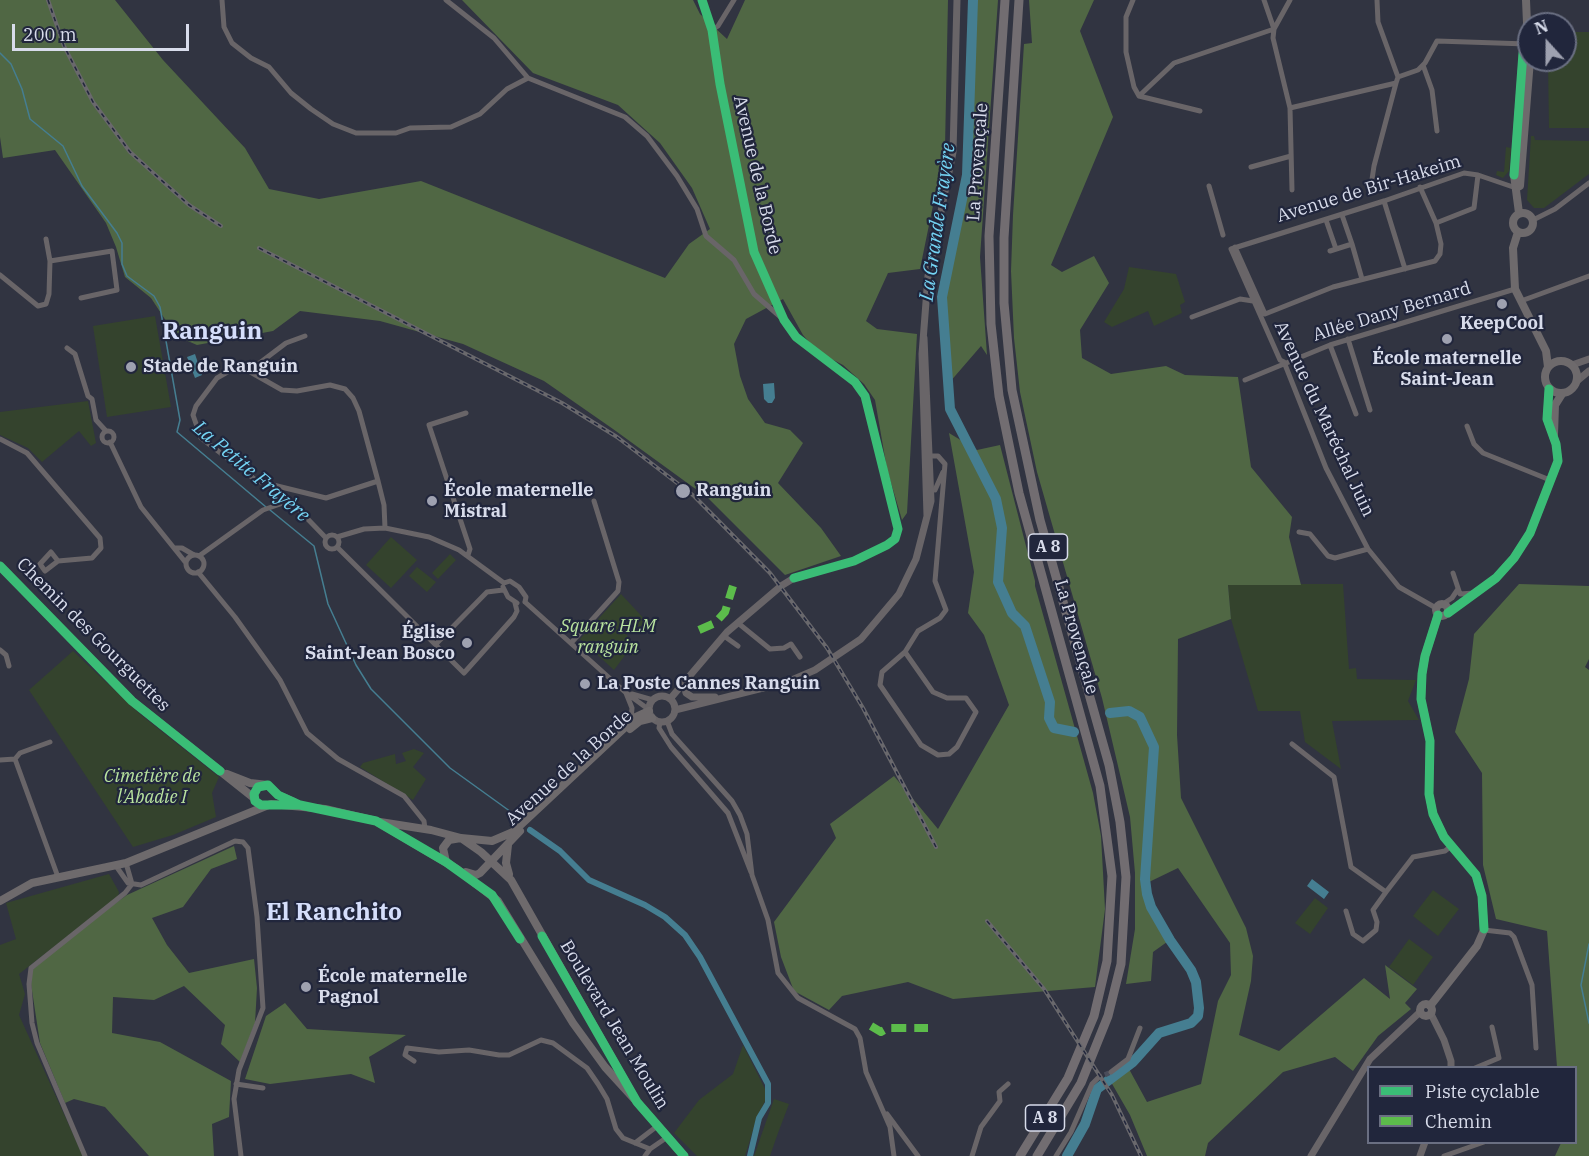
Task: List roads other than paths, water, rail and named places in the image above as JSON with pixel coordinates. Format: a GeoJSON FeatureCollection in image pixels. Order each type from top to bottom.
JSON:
{"type":"FeatureCollection","features":[{"type":"Feature","properties":{"kind":"highway","name":"La Provençale"},"geometry":{"type":"LineString","coordinates":[[1005,0],[989,236],[989,283],[998,386],[1019,493],[1100,786],[1112,876],[1108,952],[1094,1016],[1068,1078],[1020,1156]]}},
{"type":"Feature","properties":{"kind":"highway","name":"La Provençale"},"geometry":{"type":"LineString","coordinates":[[1019,0],[1003,267],[1012,390],[1040,520],[1109,765],[1120,822],[1126,877],[1121,964],[1108,1016],[1081,1083],[1037,1156]]}},
{"type":"Feature","properties":{"kind":"main road"},"geometry":{"type":"LineString","coordinates":[[1518,232],[1512,224],[1519,213],[1514,175],[1522,72]]}},
{"type":"Feature","properties":{"kind":"main road"},"geometry":{"type":"LineString","coordinates":[[1516,188],[1520,186],[1529,72]]}},
{"type":"Feature","properties":{"kind":"main road"},"geometry":{"type":"LineString","coordinates":[[1518,232],[1529,231],[1533,220],[1528,213],[1519,213]]}},
{"type":"Feature","properties":{"kind":"main road"},"geometry":{"type":"LineString","coordinates":[[1518,232],[1513,248],[1515,289],[1546,351],[1548,367],[1545,381],[1549,389],[1547,419],[1554,438]]}},
{"type":"Feature","properties":{"kind":"main road"},"geometry":{"type":"LineString","coordinates":[[1546,351],[1560,361],[1572,365],[1577,372],[1577,381],[1572,390],[1562,394],[1549,389]]}},
{"type":"Feature","properties":{"kind":"main road"},"geometry":{"type":"LineString","coordinates":[[1548,367],[1560,361]]}},
{"type":"Feature","properties":{"kind":"main road"},"geometry":{"type":"LineString","coordinates":[[1420,1012],[1423,1005],[1431,1010],[1477,946],[1484,930],[1482,896],[1476,875],[1450,847],[1436,820],[1429,794],[1430,741],[1421,699],[1423,665],[1430,639],[1443,610],[1469,598],[1496,578],[1518,552],[1536,520],[1558,461],[1554,438],[1554,413],[1562,394]]}},
{"type":"Feature","properties":{"kind":"main road","name":"Chemin des Gourguettes"},"geometry":{"type":"LineString","coordinates":[[0,566],[132,701],[255,799]]}},
{"type":"Feature","properties":{"kind":"main road"},"geometry":{"type":"LineString","coordinates":[[446,862],[443,853],[446,843],[461,838],[492,841],[507,836],[631,721],[650,713]]}},
{"type":"Feature","properties":{"kind":"main road","name":"Avenue de la Borde"},"geometry":{"type":"LineString","coordinates":[[492,861],[650,713]]}},
{"type":"Feature","properties":{"kind":"main road","name":"Chemin des Gourguettes"},"geometry":{"type":"LineString","coordinates":[[220,771],[261,785]]}},
{"type":"Feature","properties":{"kind":"main road"},"geometry":{"type":"LineString","coordinates":[[244,814],[255,799],[255,790],[261,785],[268,785],[275,792],[300,805]]}},
{"type":"Feature","properties":{"kind":"main road"},"geometry":{"type":"LineString","coordinates":[[268,805],[275,792]]}},
{"type":"Feature","properties":{"kind":"main road"},"geometry":{"type":"LineString","coordinates":[[255,799],[268,805]]}},
{"type":"Feature","properties":{"kind":"main road"},"geometry":{"type":"LineString","coordinates":[[0,901],[32,883],[126,863],[268,805],[300,805]]}},
{"type":"Feature","properties":{"kind":"main road","name":"Boulevard Jean Moulin"},"geometry":{"type":"LineString","coordinates":[[300,805],[461,838],[492,861],[511,880],[637,1102],[656,1127],[684,1156]]}},
{"type":"Feature","properties":{"kind":"main road"},"geometry":{"type":"LineString","coordinates":[[376,821],[457,869],[498,901],[573,1023],[604,1067],[637,1102]]}},
{"type":"Feature","properties":{"kind":"main road"},"geometry":{"type":"LineString","coordinates":[[508,844],[506,862],[511,880]]}},
{"type":"Feature","properties":{"kind":"main road"},"geometry":{"type":"LineString","coordinates":[[457,869],[476,875],[492,861]]}},
{"type":"Feature","properties":{"kind":"street"},"geometry":{"type":"LineString","coordinates":[[222,0],[224,27],[232,43],[251,58],[269,67],[291,93],[311,109],[333,124],[356,133],[396,133],[410,128],[451,126],[480,114],[507,89],[528,78]]}},
{"type":"Feature","properties":{"kind":"street"},"geometry":{"type":"LineString","coordinates":[[446,0],[494,38],[528,78],[624,117],[647,136],[692,201],[706,236],[734,260],[754,294],[784,320]]}},
{"type":"Feature","properties":{"kind":"street","name":"Avenue de la Borde"},"geometry":{"type":"LineString","coordinates":[[702,0],[712,30],[751,243],[784,320],[809,350],[855,382],[865,396],[898,529],[895,539],[870,553],[831,569],[794,578],[781,586],[738,623]]}},
{"type":"Feature","properties":{"kind":"street"},"geometry":{"type":"LineString","coordinates":[[712,30],[718,26],[734,0]]}},
{"type":"Feature","properties":{"kind":"street"},"geometry":{"type":"LineString","coordinates":[[927,519],[928,456],[922,354],[928,276],[953,152],[957,0]]}},
{"type":"Feature","properties":{"kind":"street"},"geometry":{"type":"LineString","coordinates":[[1133,0],[1126,17],[1126,52],[1134,87],[1139,96],[1200,111]]}},
{"type":"Feature","properties":{"kind":"street"},"geometry":{"type":"LineString","coordinates":[[1264,0],[1274,29]]}},
{"type":"Feature","properties":{"kind":"street"},"geometry":{"type":"LineString","coordinates":[[1290,0],[1274,29],[1273,38],[1290,108],[1292,190]]}},
{"type":"Feature","properties":{"kind":"street"},"geometry":{"type":"LineString","coordinates":[[1371,186],[1374,166],[1397,80],[1378,22],[1377,0]]}},
{"type":"Feature","properties":{"kind":"street"},"geometry":{"type":"LineString","coordinates":[[1139,96],[1174,63],[1274,29]]}},
{"type":"Feature","properties":{"kind":"street"},"geometry":{"type":"LineString","coordinates":[[1290,108],[1397,80],[1423,65],[1437,40],[1517,46]]}},
{"type":"Feature","properties":{"kind":"street"},"geometry":{"type":"LineString","coordinates":[[1423,65],[1432,90],[1437,131]]}},
{"type":"Feature","properties":{"kind":"street"},"geometry":{"type":"LineString","coordinates":[[1251,167],[1290,156]]}},
{"type":"Feature","properties":{"kind":"street","name":"Avenue de Bir-Hakeim"},"geometry":{"type":"LineString","coordinates":[[1233,248],[1342,215],[1464,173],[1478,175],[1516,188]]}},
{"type":"Feature","properties":{"kind":"street"},"geometry":{"type":"LineString","coordinates":[[1436,223],[1474,208],[1478,175]]}},
{"type":"Feature","properties":{"kind":"street"},"geometry":{"type":"LineString","coordinates":[[1533,220],[1555,209],[1589,183]]}},
{"type":"Feature","properties":{"kind":"street"},"geometry":{"type":"LineString","coordinates":[[1209,186],[1223,235]]}},
{"type":"Feature","properties":{"kind":"street"},"geometry":{"type":"LineString","coordinates":[[1233,248],[1265,314],[1333,287],[1435,261],[1440,254],[1436,223],[1420,187]]}},
{"type":"Feature","properties":{"kind":"street"},"geometry":{"type":"LineString","coordinates":[[1384,201],[1406,268]]}},
{"type":"Feature","properties":{"kind":"street"},"geometry":{"type":"LineString","coordinates":[[1342,215],[1362,279]]}},
{"type":"Feature","properties":{"kind":"street"},"geometry":{"type":"LineString","coordinates":[[1326,220],[1333,250],[1352,244]]}},
{"type":"Feature","properties":{"kind":"street"},"geometry":{"type":"LineString","coordinates":[[0,275],[38,306],[45,304],[49,294],[50,261],[46,239]]}},
{"type":"Feature","properties":{"kind":"street","name":"Avenue du Maréchal Juin"},"geometry":{"type":"LineString","coordinates":[[1233,248],[1253,301],[1280,360],[1284,362],[1326,468],[1368,549],[1399,587],[1443,610]]}},
{"type":"Feature","properties":{"kind":"street"},"geometry":{"type":"LineString","coordinates":[[50,261],[112,250],[117,290],[81,298]]}},
{"type":"Feature","properties":{"kind":"street"},"geometry":{"type":"LineString","coordinates":[[1521,301],[1589,276]]}},
{"type":"Feature","properties":{"kind":"street","name":"Allée Dany Bernard"},"geometry":{"type":"LineString","coordinates":[[1245,380],[1330,345],[1515,289]]}},
{"type":"Feature","properties":{"kind":"street"},"geometry":{"type":"LineString","coordinates":[[1192,317],[1240,299],[1253,301]]}},
{"type":"Feature","properties":{"kind":"street"},"geometry":{"type":"LineString","coordinates":[[249,371],[286,343],[305,336]]}},
{"type":"Feature","properties":{"kind":"street"},"geometry":{"type":"LineString","coordinates":[[1348,339],[1370,411]]}},
{"type":"Feature","properties":{"kind":"street"},"geometry":{"type":"LineString","coordinates":[[1330,345],[1356,414]]}},
{"type":"Feature","properties":{"kind":"street"},"geometry":{"type":"LineString","coordinates":[[68,348],[75,354],[88,396],[92,399],[96,420],[106,431],[103,439],[110,442],[141,507],[175,548],[190,571],[198,572],[235,617],[280,680],[307,733],[338,759],[404,796],[424,821],[425,829]]}},
{"type":"Feature","properties":{"kind":"street"},"geometry":{"type":"LineString","coordinates":[[1572,365],[1589,359]]}},
{"type":"Feature","properties":{"kind":"street"},"geometry":{"type":"LineString","coordinates":[[378,482],[326,498],[257,481],[201,438],[193,415],[205,393],[225,373],[244,369],[282,390],[297,391],[330,385],[345,389],[353,398],[359,411],[378,482],[384,505],[385,528]]}},
{"type":"Feature","properties":{"kind":"street"},"geometry":{"type":"LineString","coordinates":[[1577,381],[1589,371]]}},
{"type":"Feature","properties":{"kind":"street"},"geometry":{"type":"LineString","coordinates":[[466,412],[429,425],[470,549],[468,555]]}},
{"type":"Feature","properties":{"kind":"street"},"geometry":{"type":"LineString","coordinates":[[1467,426],[1474,444],[1483,453],[1550,480]]}},
{"type":"Feature","properties":{"kind":"street"},"geometry":{"type":"LineString","coordinates":[[0,439],[27,453],[100,538],[101,548],[92,558],[58,561]]}},
{"type":"Feature","properties":{"kind":"street"},"geometry":{"type":"LineString","coordinates":[[905,652],[933,692],[947,698],[966,698],[976,712],[957,747],[949,754],[938,755],[921,745],[880,685],[882,672],[905,652],[918,632],[945,614],[946,604],[935,581],[945,467],[940,457],[928,456]]}},
{"type":"Feature","properties":{"kind":"street"},"geometry":{"type":"LineString","coordinates":[[928,456],[933,492]]}},
{"type":"Feature","properties":{"kind":"street"},"geometry":{"type":"LineString","coordinates":[[894,1156],[890,1127],[866,1072],[860,1038],[855,1029],[798,998],[778,973],[768,920],[728,813],[671,747],[659,728],[675,710],[800,677],[828,663],[858,642],[888,609],[904,585],[916,559],[933,492],[945,467]]}},
{"type":"Feature","properties":{"kind":"street"},"geometry":{"type":"LineString","coordinates":[[933,492],[941,491],[943,497]]}},
{"type":"Feature","properties":{"kind":"street"},"geometry":{"type":"LineString","coordinates":[[571,643],[618,591],[619,582],[594,501]]}},
{"type":"Feature","properties":{"kind":"street"},"geometry":{"type":"LineString","coordinates":[[186,563],[263,510],[287,503],[299,510],[326,538],[326,546],[337,547],[436,644],[440,652],[464,673],[517,611],[515,603],[503,590]]}},
{"type":"Feature","properties":{"kind":"street"},"geometry":{"type":"LineString","coordinates":[[326,538],[364,529],[385,528],[441,541],[468,555],[504,583]]}},
{"type":"Feature","properties":{"kind":"street"},"geometry":{"type":"LineString","coordinates":[[1299,532],[1310,534],[1328,556],[1335,558],[1368,549]]}},
{"type":"Feature","properties":{"kind":"street"},"geometry":{"type":"LineString","coordinates":[[337,537],[339,541],[337,547]]}},
{"type":"Feature","properties":{"kind":"street"},"geometry":{"type":"LineString","coordinates":[[175,548],[182,548],[197,556],[204,565],[198,572]]}},
{"type":"Feature","properties":{"kind":"street"},"geometry":{"type":"LineString","coordinates":[[1453,573],[1462,595],[1479,591]]}},
{"type":"Feature","properties":{"kind":"street"},"geometry":{"type":"LineString","coordinates":[[504,583],[510,581],[519,588],[525,597],[525,602],[625,692],[663,722],[732,801],[747,834],[752,875]]}},
{"type":"Feature","properties":{"kind":"street"},"geometry":{"type":"LineString","coordinates":[[503,590],[504,583]]}},
{"type":"Feature","properties":{"kind":"street"},"geometry":{"type":"LineString","coordinates":[[1443,610],[1458,587]]}},
{"type":"Feature","properties":{"kind":"street"},"geometry":{"type":"LineString","coordinates":[[436,644],[487,592],[503,590]]}},
{"type":"Feature","properties":{"kind":"street"},"geometry":{"type":"LineString","coordinates":[[515,603],[525,602]]}},
{"type":"Feature","properties":{"kind":"street"},"geometry":{"type":"LineString","coordinates":[[670,699],[738,623],[770,649],[784,648],[791,644],[800,657]]}},
{"type":"Feature","properties":{"kind":"street"},"geometry":{"type":"LineString","coordinates":[[724,636],[738,646]]}},
{"type":"Feature","properties":{"kind":"street"},"geometry":{"type":"LineString","coordinates":[[0,650],[6,655],[9,666]]}},
{"type":"Feature","properties":{"kind":"street"},"geometry":{"type":"LineString","coordinates":[[684,685],[692,698],[719,698]]}},
{"type":"Feature","properties":{"kind":"street"},"geometry":{"type":"LineString","coordinates":[[625,692],[652,700],[663,696],[670,699],[675,710]]}},
{"type":"Feature","properties":{"kind":"street"},"geometry":{"type":"LineString","coordinates":[[625,692],[632,708],[631,721]]}},
{"type":"Feature","properties":{"kind":"street"},"geometry":{"type":"LineString","coordinates":[[650,713],[652,700]]}},
{"type":"Feature","properties":{"kind":"street"},"geometry":{"type":"LineString","coordinates":[[0,760],[15,759],[20,753],[50,742]]}},
{"type":"Feature","properties":{"kind":"street"},"geometry":{"type":"LineString","coordinates":[[1292,744],[1335,777],[1351,867],[1386,892]]}},
{"type":"Feature","properties":{"kind":"street"},"geometry":{"type":"LineString","coordinates":[[15,759],[58,877]]}},
{"type":"Feature","properties":{"kind":"street"},"geometry":{"type":"LineString","coordinates":[[116,866],[122,879],[141,885],[235,841],[243,842],[248,848],[257,917],[263,1008],[236,1084],[234,1108],[241,1156]]}},
{"type":"Feature","properties":{"kind":"street"},"geometry":{"type":"LineString","coordinates":[[1347,911],[1353,934],[1363,941],[1376,930],[1377,922],[1373,910],[1413,856],[1444,851],[1450,847]]}},
{"type":"Feature","properties":{"kind":"street"},"geometry":{"type":"LineString","coordinates":[[126,863],[132,884]]}},
{"type":"Feature","properties":{"kind":"street"},"geometry":{"type":"LineString","coordinates":[[86,1156],[37,1043],[29,984],[31,968],[124,893],[132,884]]}},
{"type":"Feature","properties":{"kind":"street"},"geometry":{"type":"LineString","coordinates":[[1484,930],[1510,933],[1514,937],[1532,985],[1536,1048]]}},
{"type":"Feature","properties":{"kind":"street"},"geometry":{"type":"LineString","coordinates":[[1431,1010],[1452,1061],[1451,1066]]}},
{"type":"Feature","properties":{"kind":"street"},"geometry":{"type":"LineString","coordinates":[[1311,1156],[1365,1066],[1386,1041],[1420,1012]]}},
{"type":"Feature","properties":{"kind":"street"},"geometry":{"type":"LineString","coordinates":[[1480,1066],[1499,1058],[1492,1027]]}},
{"type":"Feature","properties":{"kind":"street"},"geometry":{"type":"LineString","coordinates":[[1111,1072],[1128,1059],[1140,1028]]}},
{"type":"Feature","properties":{"kind":"street"},"geometry":{"type":"LineString","coordinates":[[414,1061],[405,1055],[407,1048],[440,1052],[470,1050],[499,1055],[509,1054],[541,1040],[554,1043],[587,1068],[607,1099],[616,1129],[623,1138],[650,1149]]}},
{"type":"Feature","properties":{"kind":"street"},"geometry":{"type":"LineString","coordinates":[[1056,1156],[1071,1132],[1092,1084],[1098,1078]]}},
{"type":"Feature","properties":{"kind":"street"},"geometry":{"type":"LineString","coordinates":[[236,1084],[263,1088]]}},
{"type":"Feature","properties":{"kind":"street"},"geometry":{"type":"LineString","coordinates":[[972,1156],[981,1127],[1000,1101],[999,1092],[1008,1084]]}},
{"type":"Feature","properties":{"kind":"street"},"geometry":{"type":"LineString","coordinates":[[883,1110],[918,1156]]}},
{"type":"Feature","properties":{"kind":"street"},"geometry":{"type":"LineString","coordinates":[[635,1143],[656,1127]]}},
{"type":"Feature","properties":{"kind":"street"},"geometry":{"type":"LineString","coordinates":[[645,1156],[650,1149],[666,1138]]}},
{"type":"Feature","properties":{"kind":"street"},"geometry":{"type":"LineString","coordinates":[[1444,1156],[1481,1144]]}},
{"type":"Feature","properties":{"kind":"water"},"geometry":{"type":"Polygon","coordinates":[[[195,354],[202,375],[195,378],[187,357],[195,354]]]}},
{"type":"Feature","properties":{"kind":"water"},"geometry":{"type":"Polygon","coordinates":[[[774,383],[775,398],[772,403],[768,403],[764,399],[763,384],[774,383]]]}},
{"type":"Feature","properties":{"kind":"water"},"geometry":{"type":"Polygon","coordinates":[[[1312,879],[1329,892],[1324,899],[1307,886],[1312,879]]]}},
{"type":"Feature","properties":{"kind":"waterway","name":"La Grande Frayère"},"geometry":{"type":"LineString","coordinates":[[973,0],[967,175],[942,297],[950,409],[996,499],[1002,528],[998,582],[1012,613],[1025,626],[1050,702],[1049,718],[1054,728],[1074,732]]}},
{"type":"Feature","properties":{"kind":"waterway","name":"La Petite Frayère"},"geometry":{"type":"LineString","coordinates":[[0,53],[11,64],[22,89],[30,119],[63,146],[82,186],[117,233],[122,243],[122,264],[127,276],[154,296],[160,307],[180,420],[177,432],[266,507]]}},
{"type":"Feature","properties":{"kind":"waterway","name":"La Petite Frayère"},"geometry":{"type":"LineString","coordinates":[[270,510],[314,546],[328,604],[356,665],[371,689],[450,768],[518,817]]}},
{"type":"Feature","properties":{"kind":"waterway","name":"La Grande Frayère"},"geometry":{"type":"LineString","coordinates":[[1067,1156],[1085,1124],[1097,1089],[1133,1062],[1159,1033],[1191,1023],[1198,1016],[1199,1008],[1196,982],[1191,970],[1170,940],[1151,907],[1147,894],[1145,879],[1154,747],[1140,717],[1129,711],[1110,713]]}},
{"type":"Feature","properties":{"kind":"waterway","name":"La Petite Frayère"},"geometry":{"type":"LineString","coordinates":[[530,830],[560,851],[589,880],[645,905],[665,917],[685,935],[700,957],[768,1084],[768,1103],[759,1118],[750,1156]]}},
{"type":"Feature","properties":{"kind":"waterway"},"geometry":{"type":"LineString","coordinates":[[1589,944],[1581,985],[1589,1023]]}},
{"type":"Feature","properties":{"kind":"tunnel"},"geometry":{"type":"LineString","coordinates":[[1098,1078],[1111,1072]]}},
{"type":"Feature","properties":{"kind":"railway"},"geometry":{"type":"LineString","coordinates":[[48,0],[64,46],[93,102],[130,152],[189,205],[221,226]]}},
{"type":"Feature","properties":{"kind":"railway"},"geometry":{"type":"LineString","coordinates":[[259,248],[562,403],[617,437],[694,496],[770,573],[827,648],[863,708],[936,847]]}},
{"type":"Feature","properties":{"kind":"railway"},"geometry":{"type":"LineString","coordinates":[[987,921],[1044,989],[1112,1095],[1141,1156]]}},
{"type":"Feature","properties":{"kind":"place","name":"KeepCool"},"geometry":{"type":"Point","coordinates":[1502,304]}},
{"type":"Feature","properties":{"kind":"place","name":"École maternelle Saint-Jean"},"geometry":{"type":"Point","coordinates":[1447,339]}},
{"type":"Feature","properties":{"kind":"place","name":"Stade de Ranguin"},"geometry":{"type":"Point","coordinates":[131,367]}},
{"type":"Feature","properties":{"kind":"place","name":"Ranguin"},"geometry":{"type":"Point","coordinates":[683,491]}},
{"type":"Feature","properties":{"kind":"place","name":"École maternelle Mistral"},"geometry":{"type":"Point","coordinates":[432,501]}},
{"type":"Feature","properties":{"kind":"place","name":"Église Saint-Jean Bosco"},"geometry":{"type":"Point","coordinates":[467,643]}},
{"type":"Feature","properties":{"kind":"place","name":"La Poste Cannes Ranguin"},"geometry":{"type":"Point","coordinates":[585,684]}},
{"type":"Feature","properties":{"kind":"place","name":"École maternelle Pagnol"},"geometry":{"type":"Point","coordinates":[306,987]}},
{"type":"Feature","properties":{"kind":"district","name":"Ranguin"},"geometry":{"type":"Point","coordinates":[212,332]}},
{"type":"Feature","properties":{"kind":"district","name":"El Ranchito"},"geometry":{"type":"Point","coordinates":[334,913]}},
{"type":"Feature","properties":{"kind":"park label","name":"Square HLM ranguin"},"geometry":{"type":"Point","coordinates":[608,637]}},
{"type":"Feature","properties":{"kind":"park label","name":"Cimetière de l'Abadie I"},"geometry":{"type":"Point","coordinates":[152,787]}}]}
